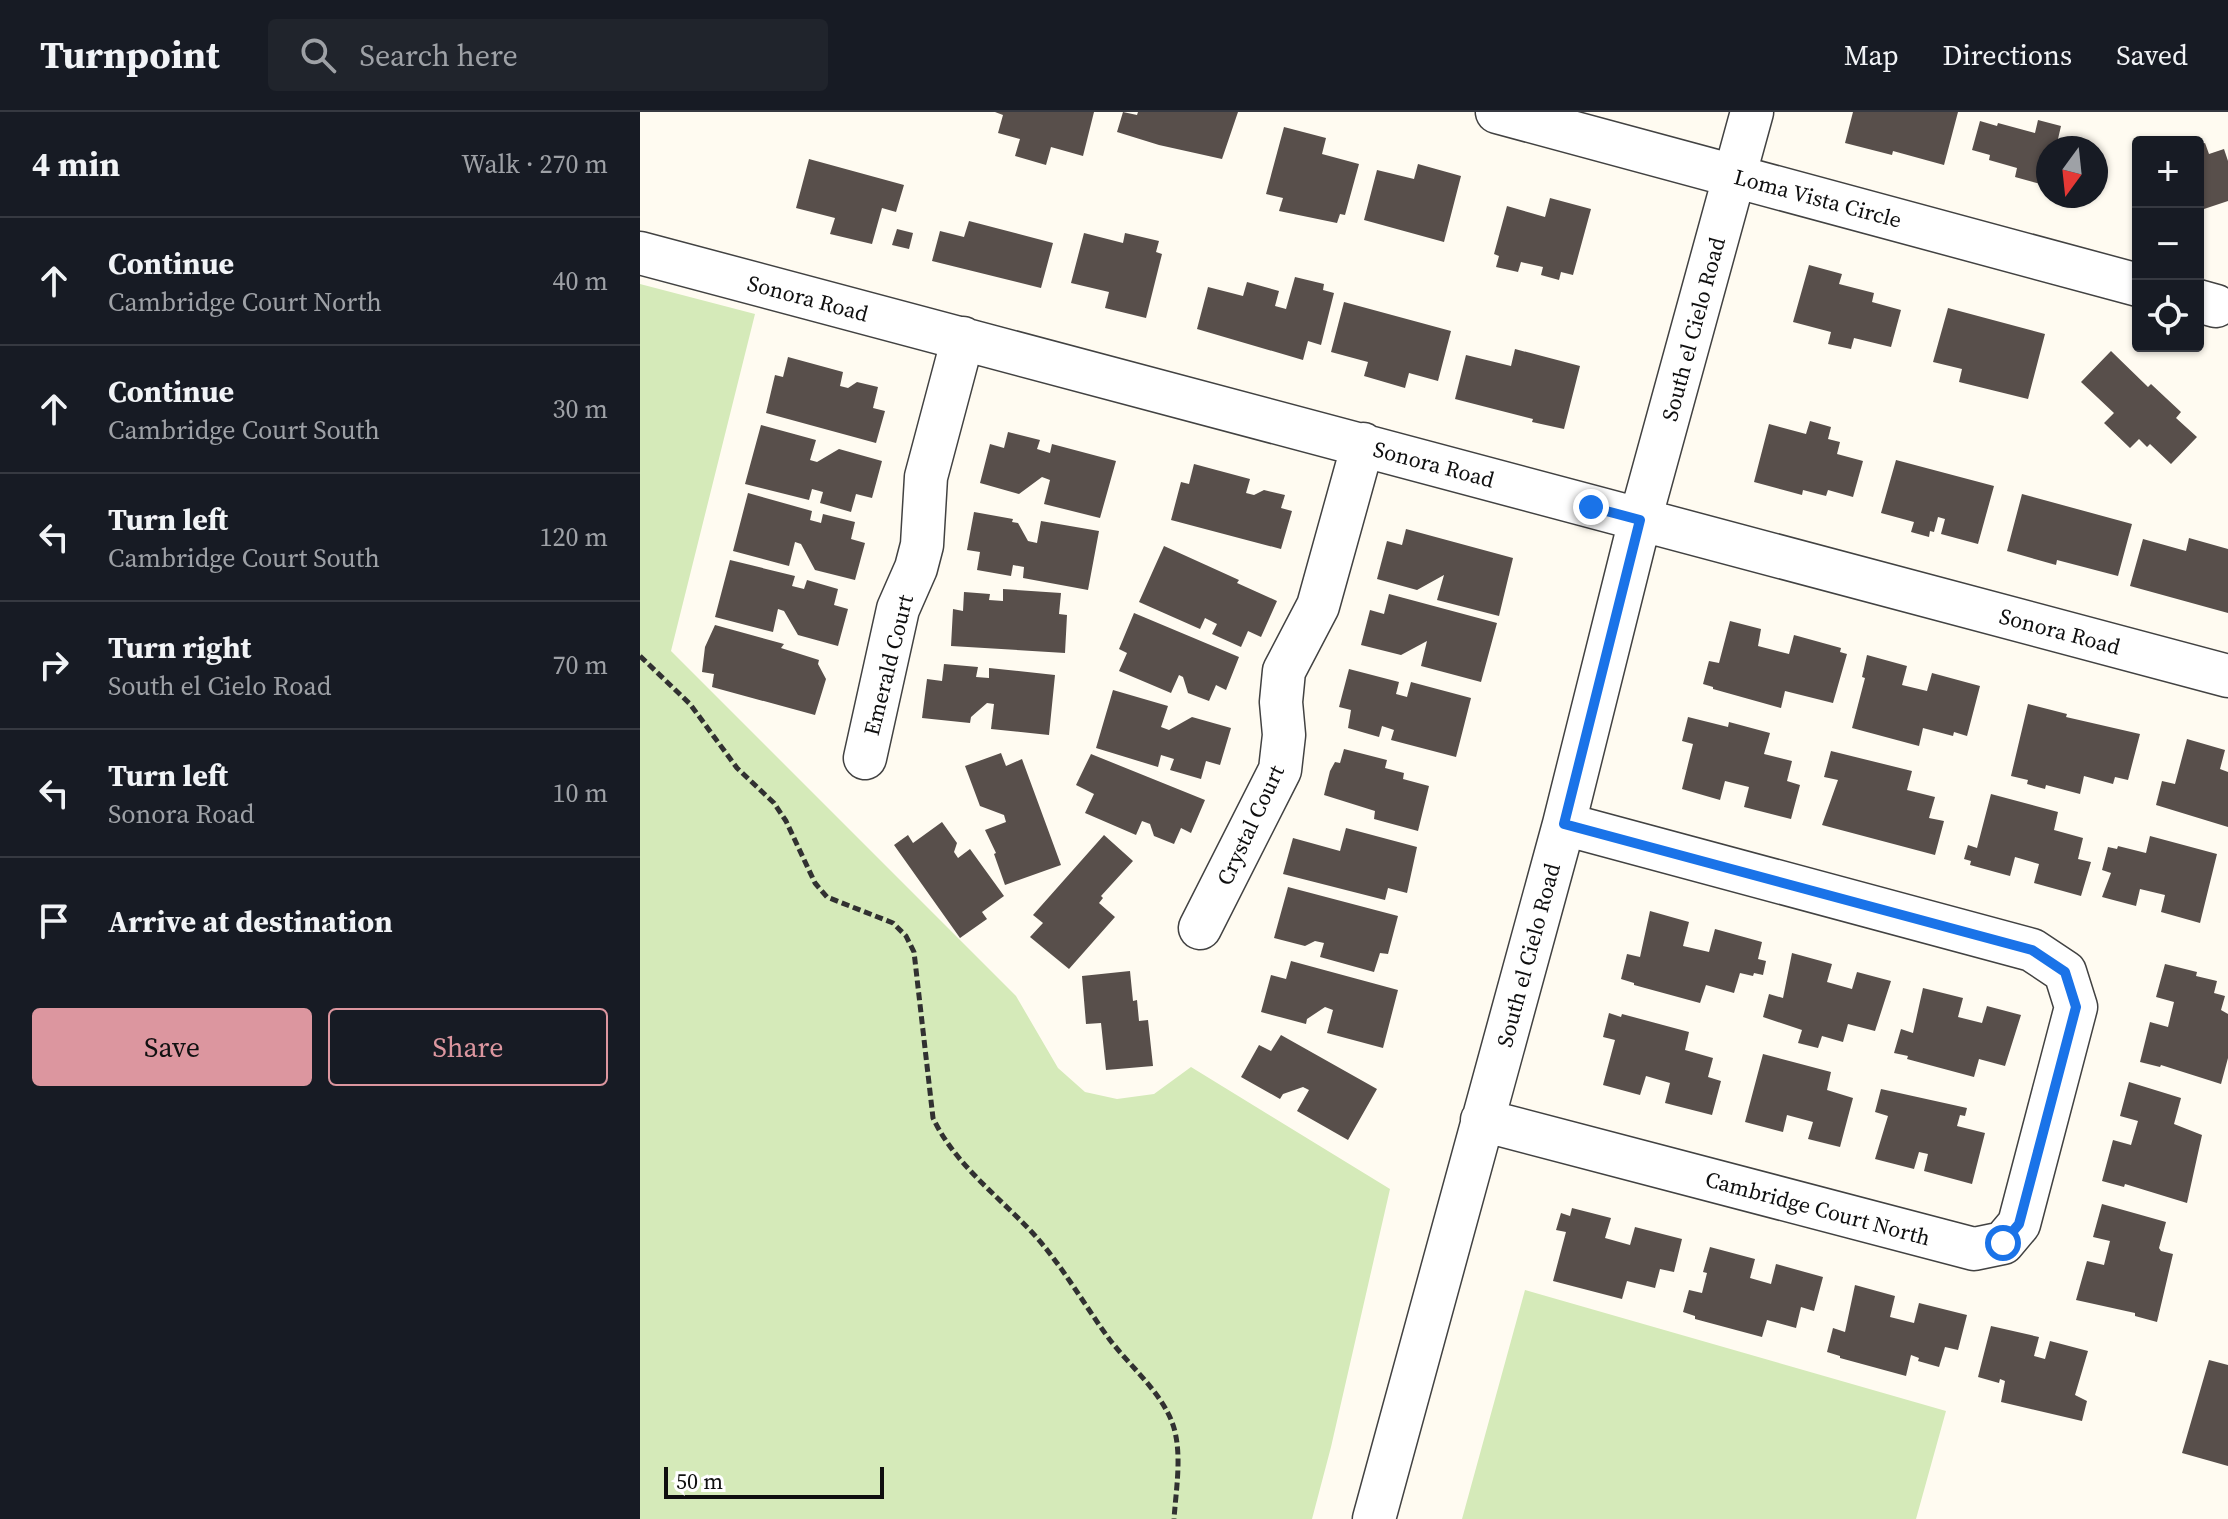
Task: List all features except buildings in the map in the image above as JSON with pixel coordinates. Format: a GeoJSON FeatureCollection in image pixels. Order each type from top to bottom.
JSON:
{"type":"FeatureCollection","features":[{"type":"Feature","properties":{"kind":"street","name":"Loma Vista Circle"},"geometry":{"type":"LineString","coordinates":[[1497,112],[2132,283]]}},
{"type":"Feature","properties":{"kind":"street","name":"South el Cielo Road"},"geometry":{"type":"LineString","coordinates":[[1374,1519],[1564,824],[1640,520],[1752,112]]}},
{"type":"Feature","properties":{"kind":"street","name":"Sonora Road"},"geometry":{"type":"LineString","coordinates":[[640,253],[2228,676]]}},
{"type":"Feature","properties":{"kind":"street","name":"Emerald Court"},"geometry":{"type":"LineString","coordinates":[[865,758],[898,609],[916,568],[922,545],[926,477],[963,338]]}},
{"type":"Feature","properties":{"kind":"street","name":"Crystal Court"},"geometry":{"type":"LineString","coordinates":[[1200,928],[1280,770],[1284,735],[1281,702],[1284,671],[1318,606],[1363,444]]}},
{"type":"Feature","properties":{"kind":"street","name":"Cambridge Court North"},"geometry":{"type":"LineString","coordinates":[[1482,1120],[1974,1249],[2003,1243],[2019,1224],[2076,1007],[2065,972],[2032,950],[1564,824]]}},
{"type":"Feature","properties":{"kind":"path"},"geometry":{"type":"LineString","coordinates":[[640,656],[690,704],[737,768],[774,803],[786,821],[815,883],[827,897],[893,923],[906,936],[914,952],[933,1118],[942,1138],[1046,1248],[1110,1339],[1163,1404],[1173,1424],[1177,1446],[1174,1519]]}},
{"type":"Feature","properties":{"kind":"green space"},"geometry":{"type":"Polygon","coordinates":[[[640,284],[755,314],[671,651],[1016,996],[1058,1068],[1085,1092],[1117,1099],[1154,1094],[1191,1067],[1390,1189],[1312,1519],[640,1519],[640,284]]]}},
{"type":"Feature","properties":{"kind":"green space"},"geometry":{"type":"Polygon","coordinates":[[[1525,1290],[1946,1411],[1916,1519],[1462,1519],[1525,1290]]]}},
{"type":"Feature","properties":{"kind":"route"},"geometry":{"type":"LineString","coordinates":[[1591,507],[1640,520],[1564,824],[2032,950],[2065,972],[2076,1007],[2019,1224],[2003,1243]]}}]}
